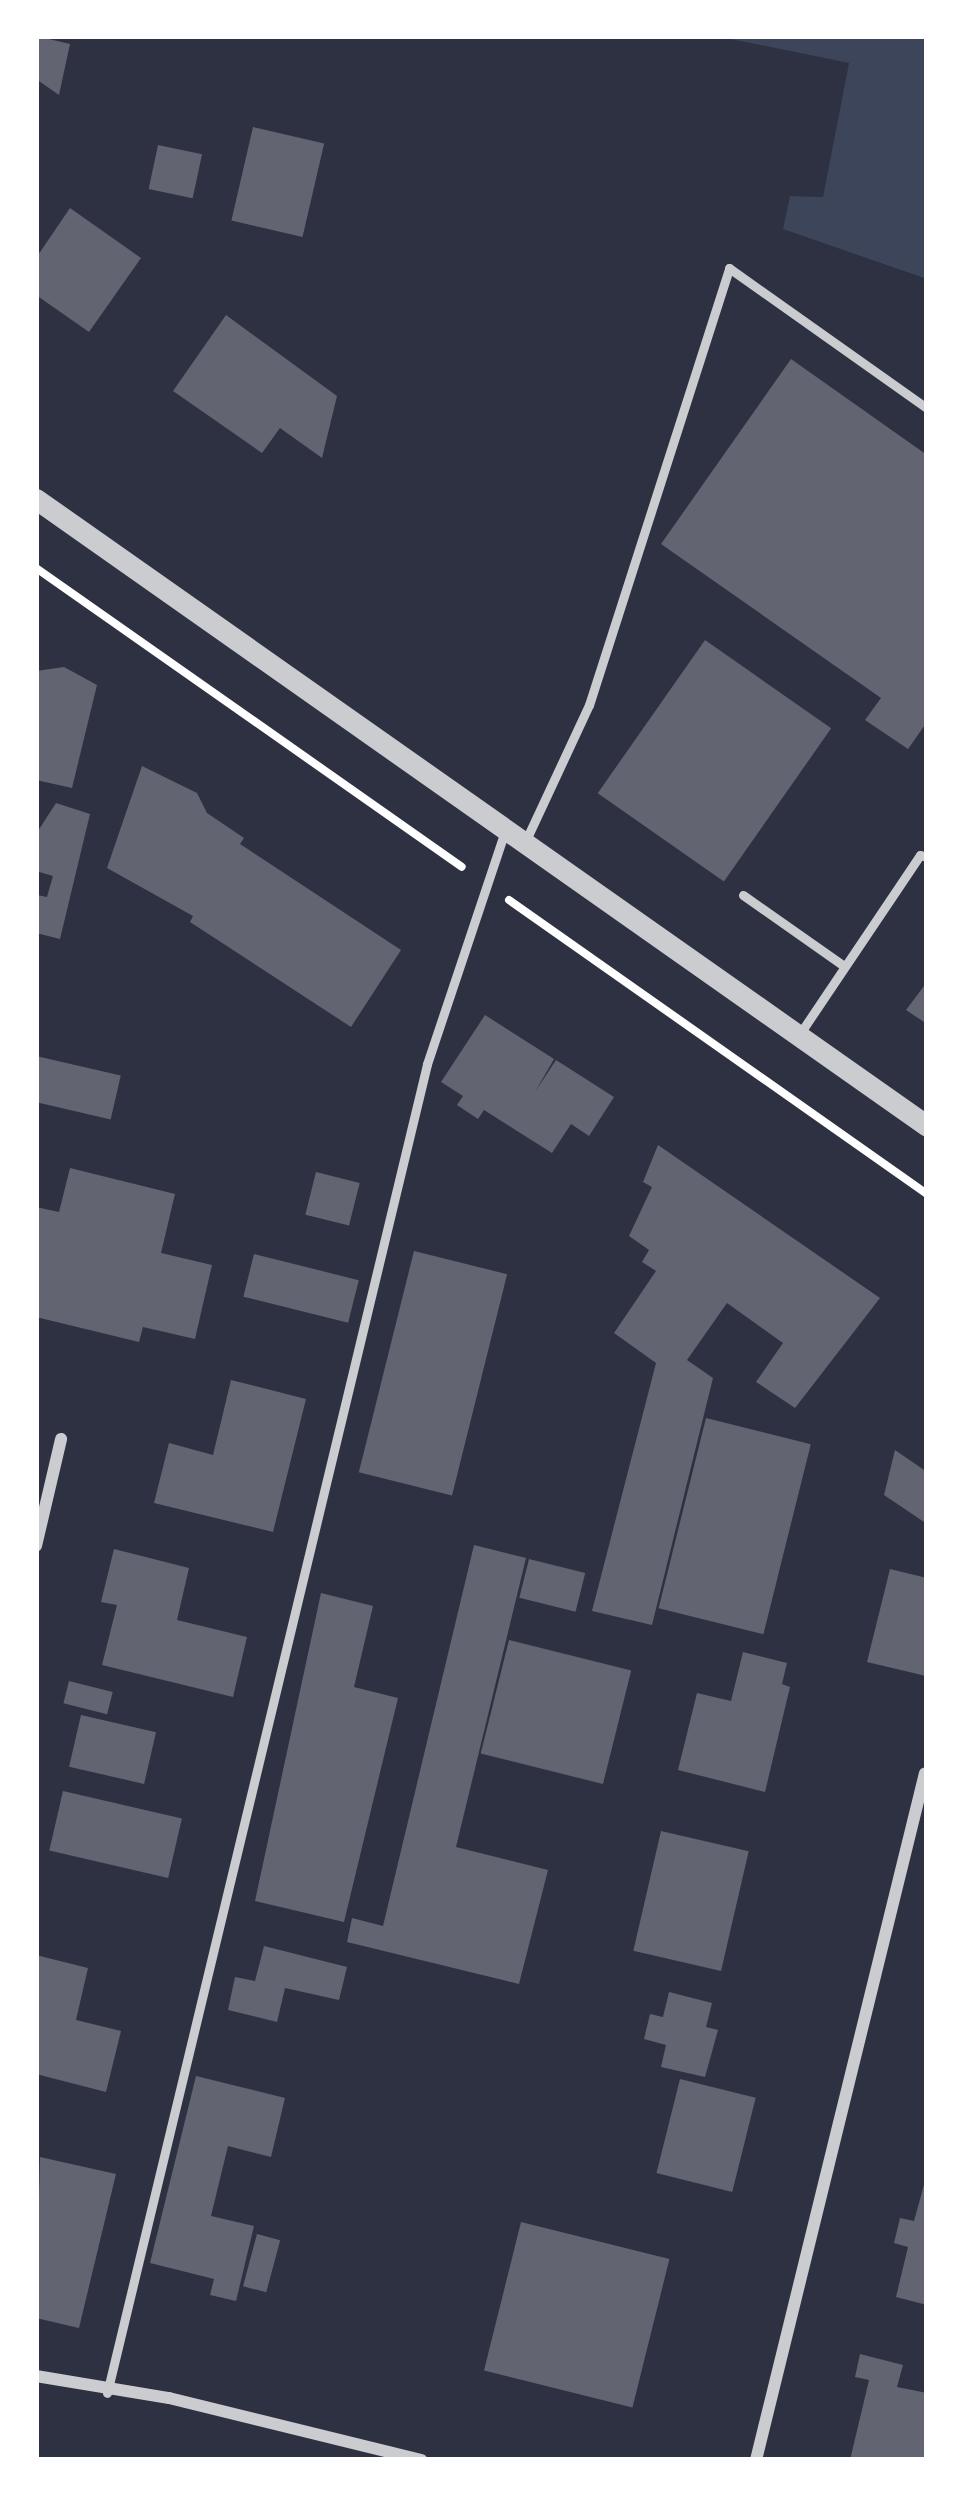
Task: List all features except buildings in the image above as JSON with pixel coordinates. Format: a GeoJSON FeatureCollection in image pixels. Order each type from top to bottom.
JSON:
{"type":"FeatureCollection","features":[{"type":"Feature","properties":{"kind":"street"},"geometry":{"type":"LineString","coordinates":[[36,499],[927,1126]]}},
{"type":"Feature","properties":{"kind":"street"},"geometry":{"type":"LineString","coordinates":[[36,1546],[61,1439]]}},
{"type":"Feature","properties":{"kind":"street"},"geometry":{"type":"LineString","coordinates":[[756,2460],[926,1773]]}},
{"type":"Feature","properties":{"kind":"street"},"geometry":{"type":"LineString","coordinates":[[36,2376],[107,2392],[169,2398],[422,2460]]}},
{"type":"Feature","properties":{"kind":"lane"},"geometry":{"type":"LineString","coordinates":[[524,845],[589,705],[729,268],[927,408]]}},
{"type":"Feature","properties":{"kind":"lane"},"geometry":{"type":"LineString","coordinates":[[107,2392],[427,1064],[505,830]]}},
{"type":"Feature","properties":{"kind":"lane"},"geometry":{"type":"LineString","coordinates":[[799,1035],[920,855],[927,857]]}},
{"type":"Feature","properties":{"kind":"lane"},"geometry":{"type":"LineString","coordinates":[[743,895],[844,966]]}},
{"type":"Feature","properties":{"kind":"shaded area"},"geometry":{"type":"Polygon","coordinates":[[[716,36],[927,36],[927,279],[783,229],[790,196],[823,197],[849,63],[716,36]]]}}]}
